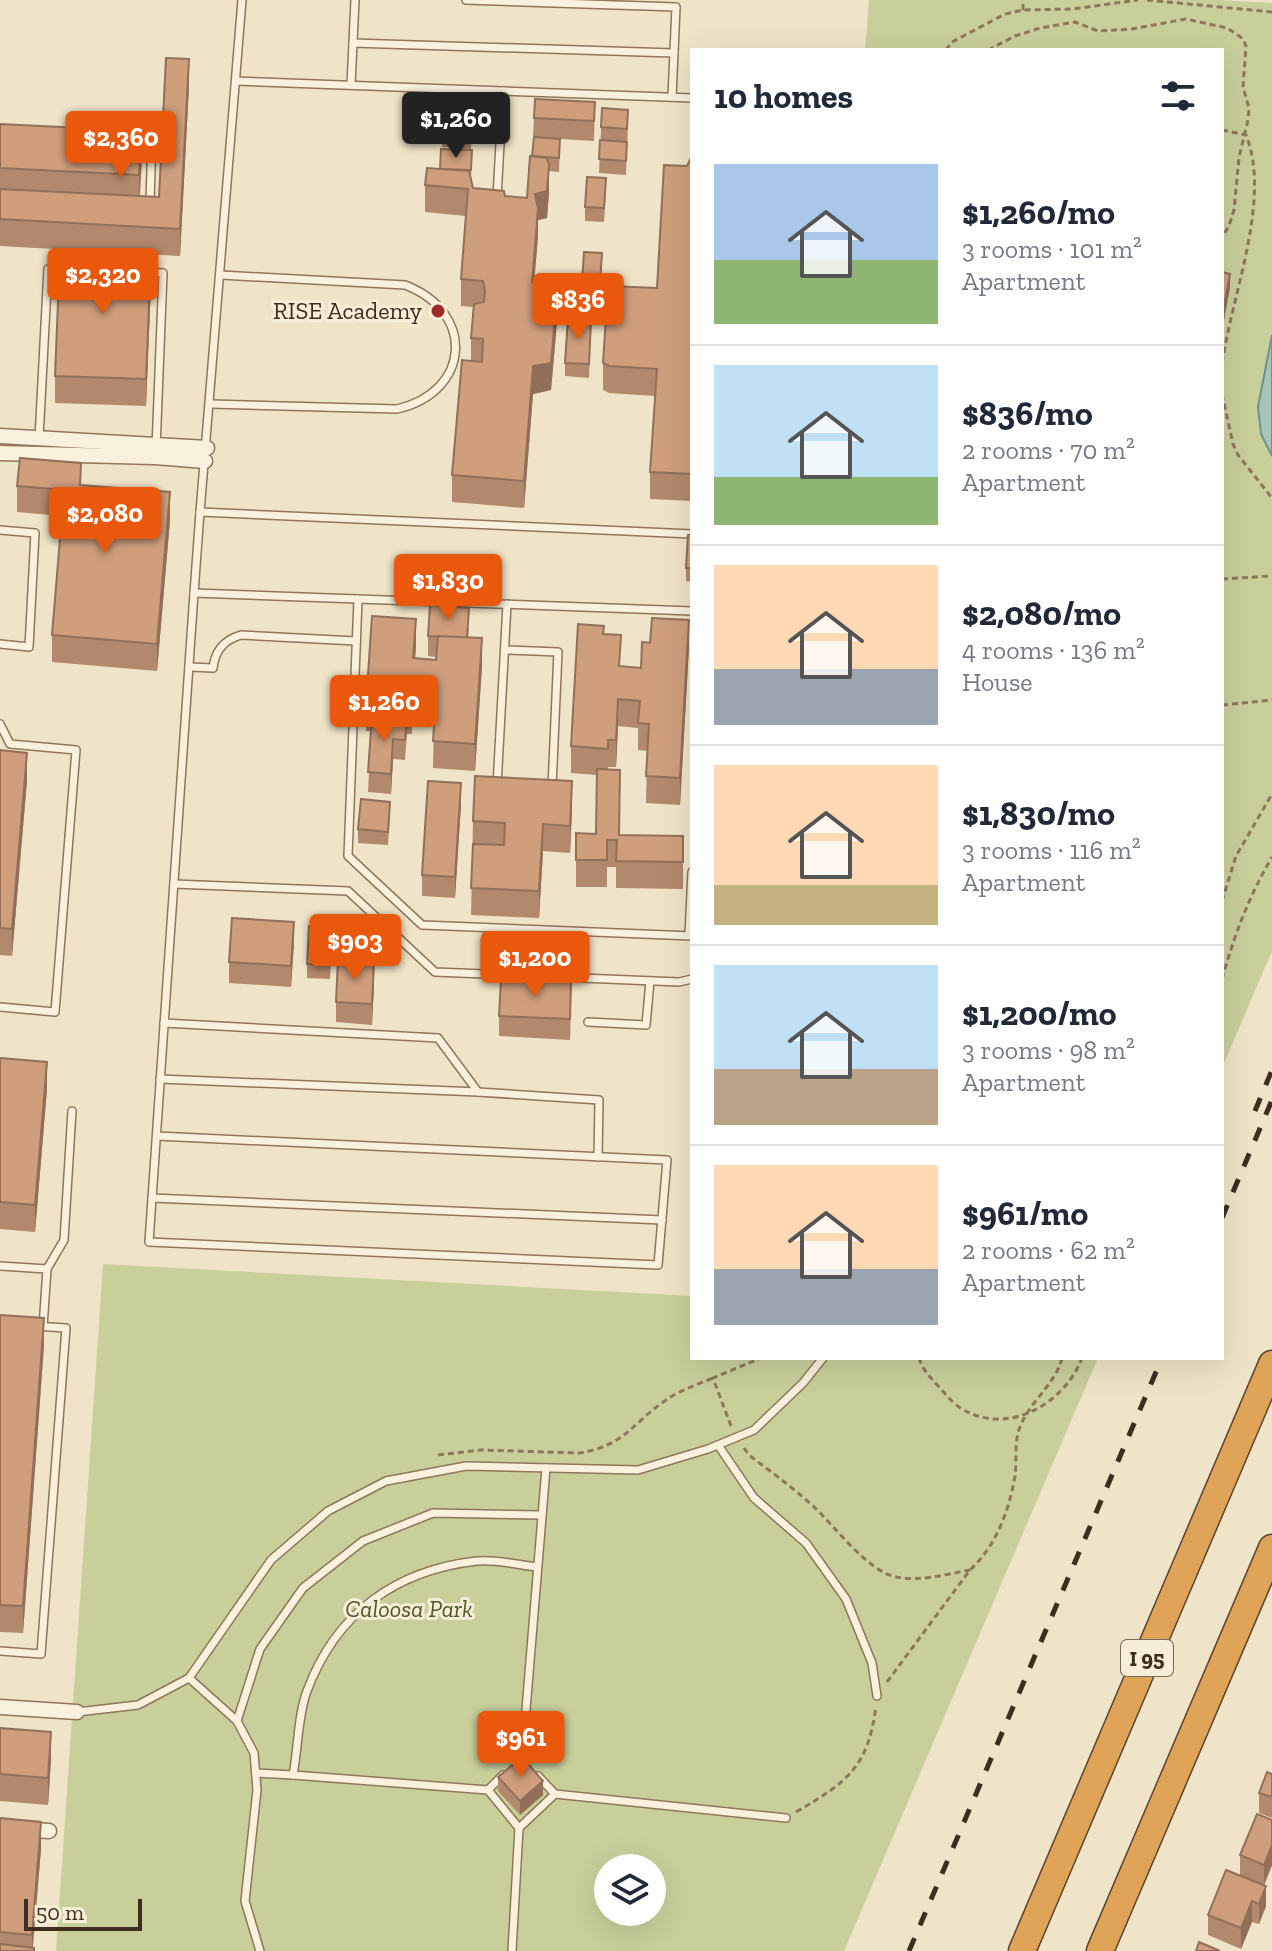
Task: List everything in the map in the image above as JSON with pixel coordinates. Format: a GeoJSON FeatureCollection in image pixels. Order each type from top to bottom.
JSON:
{"type":"FeatureCollection","features":[{"type":"Feature","properties":{"kind":"highway","name":"I 95"},"geometry":{"type":"LineString","coordinates":[[1022,1951],[1272,1364]]}},
{"type":"Feature","properties":{"kind":"highway"},"geometry":{"type":"LineString","coordinates":[[1100,1951],[1272,1548]]}},
{"type":"Feature","properties":{"kind":"street"},"geometry":{"type":"LineString","coordinates":[[0,436],[206,454]]}},
{"type":"Feature","properties":{"kind":"street"},"geometry":{"type":"LineString","coordinates":[[0,453],[156,450]]}},
{"type":"Feature","properties":{"kind":"street"},"geometry":{"type":"LineString","coordinates":[[0,1707],[77,1712]]}},
{"type":"Feature","properties":{"kind":"street"},"geometry":{"type":"LineString","coordinates":[[0,1828],[49,1831]]}},
{"type":"Feature","properties":{"kind":"lane"},"geometry":{"type":"LineString","coordinates":[[157,1136],[667,1160],[658,1265],[149,1242],[200,512],[242,0]]}},
{"type":"Feature","properties":{"kind":"lane"},"geometry":{"type":"LineString","coordinates":[[351,85],[355,0]]}},
{"type":"Feature","properties":{"kind":"lane"},"geometry":{"type":"LineString","coordinates":[[466,0],[676,7],[672,97]]}},
{"type":"Feature","properties":{"kind":"lane"},"geometry":{"type":"LineString","coordinates":[[353,43],[674,53]]}},
{"type":"Feature","properties":{"kind":"lane"},"geometry":{"type":"LineString","coordinates":[[236,81],[690,98]]}},
{"type":"Feature","properties":{"kind":"lane"},"geometry":{"type":"LineString","coordinates":[[496,202],[503,91]]}},
{"type":"Feature","properties":{"kind":"lane"},"geometry":{"type":"LineString","coordinates":[[122,134],[152,134],[150,212]]}},
{"type":"Feature","properties":{"kind":"lane"},"geometry":{"type":"LineString","coordinates":[[39,438],[48,269],[77,270]]}},
{"type":"Feature","properties":{"kind":"lane"},"geometry":{"type":"LineString","coordinates":[[134,272],[163,273],[156,450]]}},
{"type":"Feature","properties":{"kind":"lane"},"geometry":{"type":"LineString","coordinates":[[211,404],[397,409],[417,405],[434,394],[446,379],[454,360],[453,331],[439,304],[424,292],[405,285],[221,275]]}},
{"type":"Feature","properties":{"kind":"lane"},"geometry":{"type":"LineString","coordinates":[[200,512],[690,534]]}},
{"type":"Feature","properties":{"kind":"lane"},"geometry":{"type":"LineString","coordinates":[[0,530],[35,533],[29,647],[0,644]]}},
{"type":"Feature","properties":{"kind":"lane"},"geometry":{"type":"LineString","coordinates":[[194,593],[690,611]]}},
{"type":"Feature","properties":{"kind":"lane"},"geometry":{"type":"LineString","coordinates":[[358,599],[348,856],[422,925],[690,936]]}},
{"type":"Feature","properties":{"kind":"lane"},"geometry":{"type":"LineString","coordinates":[[507,604],[497,791],[511,791]]}},
{"type":"Feature","properties":{"kind":"lane"},"geometry":{"type":"LineString","coordinates":[[189,667],[213,668],[218,650],[232,638],[241,635],[356,641]]}},
{"type":"Feature","properties":{"kind":"lane"},"geometry":{"type":"LineString","coordinates":[[505,650],[558,652],[552,792],[538,792]]}},
{"type":"Feature","properties":{"kind":"lane"},"geometry":{"type":"LineString","coordinates":[[0,724],[10,744],[76,750],[55,1012],[0,1007]]}},
{"type":"Feature","properties":{"kind":"lane"},"geometry":{"type":"LineString","coordinates":[[174,884],[348,891],[435,972],[679,982],[690,979]]}},
{"type":"Feature","properties":{"kind":"lane"},"geometry":{"type":"LineString","coordinates":[[588,1022],[646,1025],[650,981]]}},
{"type":"Feature","properties":{"kind":"lane"},"geometry":{"type":"LineString","coordinates":[[164,1023],[438,1038],[478,1092]]}},
{"type":"Feature","properties":{"kind":"lane"},"geometry":{"type":"LineString","coordinates":[[160,1079],[599,1100],[598,1157]]}},
{"type":"Feature","properties":{"kind":"lane"},"geometry":{"type":"LineString","coordinates":[[43,1327],[47,1269],[64,1240],[72,1111]]}},
{"type":"Feature","properties":{"kind":"lane"},"geometry":{"type":"LineString","coordinates":[[152,1198],[662,1220]]}},
{"type":"Feature","properties":{"kind":"lane"},"geometry":{"type":"LineString","coordinates":[[0,1266],[47,1269]]}},
{"type":"Feature","properties":{"kind":"lane"},"geometry":{"type":"LineString","coordinates":[[0,1651],[41,1654],[66,1328],[29,1326]]}},
{"type":"Feature","properties":{"kind":"lane"},"geometry":{"type":"LineString","coordinates":[[77,1712],[138,1705],[189,1678],[271,1560],[328,1511],[386,1481],[466,1466],[638,1470],[718,1445],[754,1430],[803,1383],[821,1360]]}},
{"type":"Feature","properties":{"kind":"lane"},"geometry":{"type":"LineString","coordinates":[[718,1445],[754,1498],[806,1543],[846,1599],[872,1663],[877,1696]]}},
{"type":"Feature","properties":{"kind":"lane"},"geometry":{"type":"LineString","coordinates":[[488,1790],[522,1758],[546,1468]]}},
{"type":"Feature","properties":{"kind":"lane"},"geometry":{"type":"LineString","coordinates":[[237,1721],[260,1649],[303,1588],[363,1541],[433,1513],[542,1515]]}},
{"type":"Feature","properties":{"kind":"lane"},"geometry":{"type":"LineString","coordinates":[[293,1775],[306,1693],[332,1641],[372,1599],[423,1571],[480,1561],[537,1567]]}},
{"type":"Feature","properties":{"kind":"lane"},"geometry":{"type":"LineString","coordinates":[[189,1678],[237,1721],[254,1753],[257,1790],[245,1901],[260,1951]]}},
{"type":"Feature","properties":{"kind":"lane"},"geometry":{"type":"LineString","coordinates":[[522,1758],[555,1794],[786,1818]]}},
{"type":"Feature","properties":{"kind":"lane"},"geometry":{"type":"LineString","coordinates":[[256,1773],[488,1790],[519,1828],[512,1951]]}},
{"type":"Feature","properties":{"kind":"lane"},"geometry":{"type":"LineString","coordinates":[[519,1828],[555,1794]]}},
{"type":"Feature","properties":{"kind":"path"},"geometry":{"type":"LineString","coordinates":[[1023,0],[1023,10]]}},
{"type":"Feature","properties":{"kind":"path"},"geometry":{"type":"LineString","coordinates":[[948,48],[952,42],[1005,14],[1138,0]]}},
{"type":"Feature","properties":{"kind":"path"},"geometry":{"type":"LineString","coordinates":[[1147,0],[1272,12]]}},
{"type":"Feature","properties":{"kind":"path"},"geometry":{"type":"LineString","coordinates":[[991,48],[1028,32],[1075,22],[1098,31],[1132,29],[1186,19],[1227,28],[1243,39],[1246,46],[1243,87],[1249,108],[1234,210],[1224,234]]}},
{"type":"Feature","properties":{"kind":"path"},"geometry":{"type":"LineString","coordinates":[[1224,130],[1244,134],[1253,147],[1258,163],[1259,198],[1255,233],[1224,354]]}},
{"type":"Feature","properties":{"kind":"path"},"geometry":{"type":"LineString","coordinates":[[1224,403],[1238,455],[1272,498]]}},
{"type":"Feature","properties":{"kind":"path"},"geometry":{"type":"LineString","coordinates":[[1224,579],[1272,576]]}},
{"type":"Feature","properties":{"kind":"path"},"geometry":{"type":"LineString","coordinates":[[1224,705],[1272,700]]}},
{"type":"Feature","properties":{"kind":"path"},"geometry":{"type":"LineString","coordinates":[[1224,895],[1236,856],[1272,794]]}},
{"type":"Feature","properties":{"kind":"path"},"geometry":{"type":"LineString","coordinates":[[1224,972],[1233,939],[1257,882],[1272,857]]}},
{"type":"Feature","properties":{"kind":"path"},"geometry":{"type":"LineString","coordinates":[[438,1455],[481,1450],[580,1453],[595,1450],[623,1437],[668,1398],[756,1360]]}},
{"type":"Feature","properties":{"kind":"path"},"geometry":{"type":"LineString","coordinates":[[920,1360],[931,1378],[956,1405],[968,1412],[998,1418],[1039,1410],[1065,1388],[1081,1360]]}},
{"type":"Feature","properties":{"kind":"path"},"geometry":{"type":"LineString","coordinates":[[786,1818],[834,1790],[862,1761],[877,1696],[970,1570],[987,1554],[998,1533],[1015,1477],[1018,1429],[1055,1375],[1061,1360]]}},
{"type":"Feature","properties":{"kind":"path"},"geometry":{"type":"LineString","coordinates":[[713,1378],[731,1426]]}},
{"type":"Feature","properties":{"kind":"path"},"geometry":{"type":"LineString","coordinates":[[741,1444],[749,1455],[810,1503],[884,1573],[915,1579],[970,1570]]}},
{"type":"Feature","properties":{"kind":"green space"},"geometry":{"type":"Polygon","coordinates":[[[869,0],[1220,0],[1272,3],[1272,951],[1224,1063],[1224,48],[865,48],[869,0]]]}},
{"type":"Feature","properties":{"kind":"green space","name":"Caloosa Park"},"geometry":{"type":"Polygon","coordinates":[[[103,1264],[690,1296],[690,1360],[1097,1360],[844,1951],[56,1951],[103,1264]]]}},
{"type":"Feature","properties":{"kind":"water"},"geometry":{"type":"Polygon","coordinates":[[[1272,335],[1272,456],[1261,434],[1258,407],[1272,335]]]}},
{"type":"Feature","properties":{"kind":"building"},"geometry":{"type":"Polygon","coordinates":[[[166,58],[189,59],[180,229],[0,219],[0,189],[159,197],[166,58]]]}},
{"type":"Feature","properties":{"kind":"building"},"geometry":{"type":"Polygon","coordinates":[[[535,99],[595,102],[594,121],[534,118],[535,99]]]}},
{"type":"Feature","properties":{"kind":"building"},"geometry":{"type":"Polygon","coordinates":[[[602,108],[628,110],[627,129],[601,127],[602,108]]]}},
{"type":"Feature","properties":{"kind":"building"},"geometry":{"type":"Polygon","coordinates":[[[443,118],[472,119],[471,135],[442,134],[443,118]]]}},
{"type":"Feature","properties":{"kind":"building"},"geometry":{"type":"Polygon","coordinates":[[[0,124],[142,131],[139,175],[0,168],[0,124]]]}},
{"type":"Feature","properties":{"kind":"building"},"geometry":{"type":"Polygon","coordinates":[[[534,137],[560,139],[559,158],[532,156],[534,137]]]}},
{"type":"Feature","properties":{"kind":"building"},"geometry":{"type":"Polygon","coordinates":[[[600,140],[627,142],[626,161],[599,159],[600,140]]]}},
{"type":"Feature","properties":{"kind":"building"},"geometry":{"type":"Polygon","coordinates":[[[441,149],[472,150],[471,170],[440,169],[441,149]]]}},
{"type":"Feature","properties":{"kind":"building"},"geometry":{"type":"Polygon","coordinates":[[[530,156],[547,158],[549,165],[547,191],[535,194],[538,209],[532,282],[558,284],[551,363],[533,366],[524,481],[452,475],[462,360],[482,362],[483,339],[471,338],[474,304],[484,302],[485,290],[483,281],[461,279],[468,189],[425,185],[427,168],[469,171],[473,188],[504,191],[505,196],[527,198],[530,156]]]}},
{"type":"Feature","properties":{"kind":"building"},"geometry":{"type":"Polygon","coordinates":[[[690,160],[690,474],[650,472],[657,369],[603,363],[608,286],[657,288],[664,165],[687,166],[690,160]]]}},
{"type":"Feature","properties":{"kind":"building"},"geometry":{"type":"Polygon","coordinates":[[[587,177],[606,178],[604,208],[585,207],[587,177]]]}},
{"type":"Feature","properties":{"kind":"building"},"geometry":{"type":"Polygon","coordinates":[[[584,252],[602,253],[600,283],[582,282],[584,252]]]}},
{"type":"Feature","properties":{"kind":"building"},"geometry":{"type":"Polygon","coordinates":[[[60,253],[151,256],[146,379],[55,376],[60,253]]]}},
{"type":"Feature","properties":{"kind":"building"},"geometry":{"type":"Polygon","coordinates":[[[1224,272],[1230,274],[1224,306],[1224,272]]]}},
{"type":"Feature","properties":{"kind":"building"},"geometry":{"type":"Polygon","coordinates":[[[568,318],[591,320],[589,364],[565,363],[568,318]]]}},
{"type":"Feature","properties":{"kind":"building"},"geometry":{"type":"Polygon","coordinates":[[[20,458],[81,463],[80,485],[170,492],[157,644],[52,635],[64,490],[17,486],[20,458]]]}},
{"type":"Feature","properties":{"kind":"building"},"geometry":{"type":"Polygon","coordinates":[[[688,535],[690,535],[690,568],[686,568],[688,535]]]}},
{"type":"Feature","properties":{"kind":"building"},"geometry":{"type":"Polygon","coordinates":[[[430,605],[469,608],[467,638],[428,636],[430,605]]]}},
{"type":"Feature","properties":{"kind":"building"},"geometry":{"type":"Polygon","coordinates":[[[372,616],[416,619],[413,658],[436,660],[438,636],[482,638],[475,744],[433,741],[436,693],[412,691],[412,707],[366,704],[372,616]]]}},
{"type":"Feature","properties":{"kind":"building"},"geometry":{"type":"Polygon","coordinates":[[[652,618],[689,620],[680,778],[646,776],[649,724],[638,723],[640,701],[618,699],[616,740],[608,740],[608,749],[571,746],[578,624],[604,626],[603,634],[621,635],[619,666],[641,668],[642,642],[650,643],[652,618]]]}},
{"type":"Feature","properties":{"kind":"building"},"geometry":{"type":"Polygon","coordinates":[[[372,717],[407,719],[405,740],[393,739],[391,774],[368,772],[372,717]]]}},
{"type":"Feature","properties":{"kind":"building"},"geometry":{"type":"Polygon","coordinates":[[[0,750],[27,753],[12,929],[0,928],[0,750]]]}},
{"type":"Feature","properties":{"kind":"building"},"geometry":{"type":"Polygon","coordinates":[[[597,769],[620,770],[619,835],[683,836],[683,862],[616,861],[617,840],[607,840],[607,860],[576,860],[576,833],[596,834],[597,769]]]}},
{"type":"Feature","properties":{"kind":"building"},"geometry":{"type":"Polygon","coordinates":[[[475,776],[572,781],[570,826],[543,824],[539,891],[471,888],[473,844],[504,845],[505,823],[473,821],[475,776]]]}},
{"type":"Feature","properties":{"kind":"building"},"geometry":{"type":"Polygon","coordinates":[[[428,781],[461,783],[455,877],[422,875],[428,781]]]}},
{"type":"Feature","properties":{"kind":"building"},"geometry":{"type":"Polygon","coordinates":[[[361,799],[390,802],[388,832],[358,829],[361,799]]]}},
{"type":"Feature","properties":{"kind":"building"},"geometry":{"type":"Polygon","coordinates":[[[232,918],[294,922],[291,966],[229,962],[232,918]]]}},
{"type":"Feature","properties":{"kind":"building"},"geometry":{"type":"Polygon","coordinates":[[[309,926],[332,927],[330,965],[307,964],[309,926]]]}},
{"type":"Feature","properties":{"kind":"building"},"geometry":{"type":"Polygon","coordinates":[[[338,959],[374,961],[372,1004],[336,1002],[338,959]]]}},
{"type":"Feature","properties":{"kind":"building"},"geometry":{"type":"Polygon","coordinates":[[[501,979],[571,982],[570,1019],[499,1016],[501,979]]]}},
{"type":"Feature","properties":{"kind":"building"},"geometry":{"type":"Polygon","coordinates":[[[0,1058],[47,1062],[35,1205],[0,1202],[0,1058]]]}},
{"type":"Feature","properties":{"kind":"building"},"geometry":{"type":"Polygon","coordinates":[[[0,1315],[44,1318],[23,1606],[0,1605],[0,1315]]]}},
{"type":"Feature","properties":{"kind":"building"},"geometry":{"type":"Polygon","coordinates":[[[0,1728],[51,1732],[48,1778],[0,1774],[0,1728]]]}},
{"type":"Feature","properties":{"kind":"building"},"geometry":{"type":"Polygon","coordinates":[[[522,1757],[543,1781],[520,1801],[498,1777],[522,1757]]]}},
{"type":"Feature","properties":{"kind":"building"},"geometry":{"type":"Polygon","coordinates":[[[1267,1772],[1272,1774],[1272,1797],[1259,1793],[1267,1772]]]}},
{"type":"Feature","properties":{"kind":"building"},"geometry":{"type":"Polygon","coordinates":[[[1257,1814],[1272,1820],[1272,1845],[1264,1865],[1240,1855],[1257,1814]]]}},
{"type":"Feature","properties":{"kind":"building"},"geometry":{"type":"Polygon","coordinates":[[[0,1818],[41,1822],[32,1935],[0,1932],[0,1818]]]}},
{"type":"Feature","properties":{"kind":"building"},"geometry":{"type":"Polygon","coordinates":[[[1226,1870],[1266,1886],[1259,1904],[1252,1901],[1241,1928],[1208,1915],[1226,1870]]]}},
{"type":"Feature","properties":{"kind":"building"},"geometry":{"type":"Polygon","coordinates":[[[1199,1942],[1220,1951],[1196,1951],[1199,1942]]]}},
{"type":"Feature","properties":{"kind":"building"},"geometry":{"type":"Polygon","coordinates":[[[0,1944],[34,1948],[34,1951],[0,1951],[0,1944]]]}},
{"type":"Feature","properties":{"kind":"railway"},"geometry":{"type":"LineString","coordinates":[[1255,1111],[1272,1070]]}},
{"type":"Feature","properties":{"kind":"railway"},"geometry":{"type":"LineString","coordinates":[[1224,1213],[1272,1100]]}},
{"type":"Feature","properties":{"kind":"railway"},"geometry":{"type":"LineString","coordinates":[[909,1951],[1161,1360]]}},
{"type":"Feature","properties":{"kind":"place","name":"RISE Academy"},"geometry":{"type":"Point","coordinates":[438,311]}}]}
